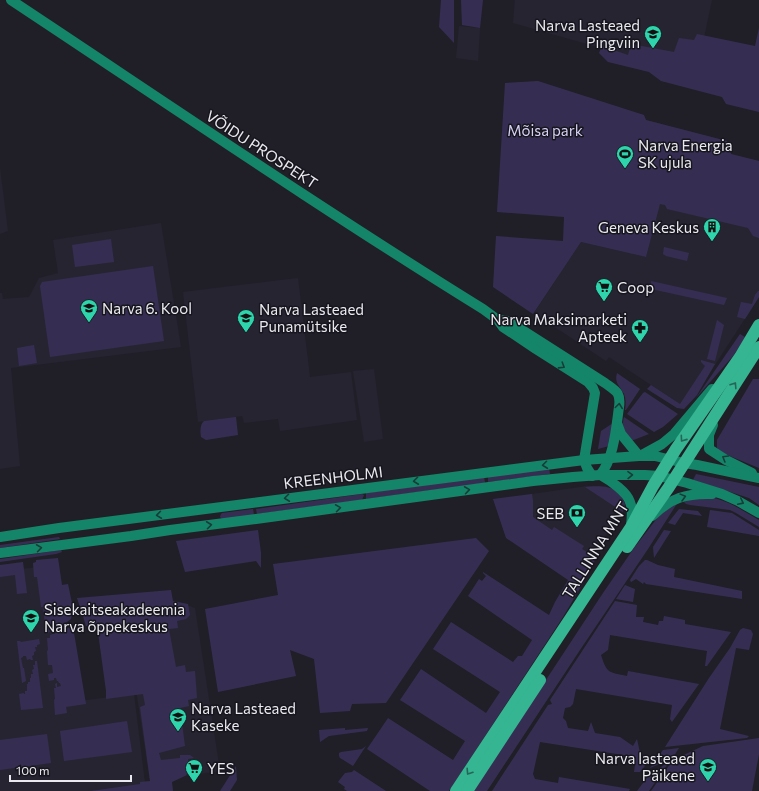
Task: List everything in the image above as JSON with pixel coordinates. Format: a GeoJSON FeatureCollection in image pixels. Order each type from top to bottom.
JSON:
{"type":"FeatureCollection","features":[{"type":"Feature","properties":{"kind":"highway","name":"TALLINNA MNT"},"geometry":{"type":"LineString","coordinates":[[467,791],[612,568],[636,527],[659,476],[740,357],[759,325]]}},
{"type":"Feature","properties":{"kind":"highway","name":"TALLINNA MNT"},"geometry":{"type":"LineString","coordinates":[[456,791],[636,527],[674,479],[759,347]]}},
{"type":"Feature","properties":{"kind":"main road","name":"VÕIDU PROSPEKT"},"geometry":{"type":"LineString","coordinates":[[11,0],[306,196],[498,320],[503,327],[588,382],[595,393],[584,460]]}},
{"type":"Feature","properties":{"kind":"main road","name":"VÕIDU PROSPEKT"},"geometry":{"type":"LineString","coordinates":[[498,320],[508,321],[604,383],[620,396],[610,458],[606,467],[596,476]]}},
{"type":"Feature","properties":{"kind":"main road"},"geometry":{"type":"LineString","coordinates":[[617,422],[621,434],[640,456],[662,444],[674,434],[740,357]]}},
{"type":"Feature","properties":{"kind":"main road"},"geometry":{"type":"LineString","coordinates":[[720,408],[709,435],[709,449],[759,478]]}},
{"type":"Feature","properties":{"kind":"main road","name":"KREENHOLMI"},"geometry":{"type":"LineString","coordinates":[[0,537],[59,528],[584,460],[655,456],[759,478]]}},
{"type":"Feature","properties":{"kind":"main road"},"geometry":{"type":"LineString","coordinates":[[584,460],[587,468],[596,476],[611,481],[619,487],[630,500],[636,527],[670,501],[700,494],[722,494]]}},
{"type":"Feature","properties":{"kind":"main road","name":"KREENHOLMI"},"geometry":{"type":"LineString","coordinates":[[0,553],[525,482],[573,477],[659,476],[674,479],[722,494],[759,513]]}},
{"type":"Feature","properties":{"kind":"shaded area","name":"Narva Lasteaed Pingviin"},"geometry":{"type":"Polygon","coordinates":[[[515,0],[712,0],[696,75],[513,23],[515,0]]]}},
{"type":"Feature","properties":{"kind":"shaded area"},"geometry":{"type":"Polygon","coordinates":[[[459,26],[480,28],[478,61],[456,58],[459,26]]]}},
{"type":"Feature","properties":{"kind":"shaded area"},"geometry":{"type":"Polygon","coordinates":[[[644,115],[646,120],[727,141],[731,154],[759,161],[759,297],[698,391],[684,407],[609,357],[606,361],[534,313],[581,242],[646,257],[659,204],[644,115]]]}},
{"type":"Feature","properties":{"kind":"shaded area"},"geometry":{"type":"Polygon","coordinates":[[[0,168],[8,231],[0,234],[0,168]]]}},
{"type":"Feature","properties":{"kind":"shaded area","name":"Narva 6. Kool"},"geometry":{"type":"Polygon","coordinates":[[[161,223],[181,347],[11,368],[20,466],[0,469],[0,293],[2,293],[3,299],[29,297],[39,278],[58,273],[53,240],[161,223]]]}},
{"type":"Feature","properties":{"kind":"shaded area","name":"Narva Lasteaed Punamütsike"},"geometry":{"type":"Polygon","coordinates":[[[298,278],[310,377],[351,372],[357,420],[280,431],[278,419],[244,423],[242,416],[198,422],[183,292],[298,278]]]}},
{"type":"Feature","properties":{"kind":"shaded area"},"geometry":{"type":"Polygon","coordinates":[[[374,369],[383,439],[364,442],[353,371],[374,369]]]}},
{"type":"Feature","properties":{"kind":"shaded area"},"geometry":{"type":"Polygon","coordinates":[[[587,486],[602,487],[623,511],[590,558],[524,513],[525,495],[587,486]]]}},
{"type":"Feature","properties":{"kind":"shaded area","name":"Sisekaitseakadeemia Narva õppekeskus"},"geometry":{"type":"Polygon","coordinates":[[[51,566],[71,702],[134,694],[146,791],[0,791],[0,571],[51,566]]]}},
{"type":"Feature","properties":{"kind":"shaded area","name":"Narva Lasteaed Kaseke"},"geometry":{"type":"Polygon","coordinates":[[[187,605],[195,608],[220,771],[150,781],[124,611],[187,605]]]}},
{"type":"Feature","properties":{"kind":"green space"},"geometry":{"type":"Polygon","coordinates":[[[441,0],[454,0],[454,43],[439,27],[441,0]]]}},
{"type":"Feature","properties":{"kind":"green space"},"geometry":{"type":"Polygon","coordinates":[[[461,0],[483,0],[480,28],[462,25],[461,0]]]}},
{"type":"Feature","properties":{"kind":"green space"},"geometry":{"type":"Polygon","coordinates":[[[759,28],[759,112],[726,104],[722,97],[661,81],[649,72],[608,62],[599,53],[602,46],[628,55],[631,44],[674,52],[679,38],[694,40],[697,34],[755,46],[759,28]]]}},
{"type":"Feature","properties":{"kind":"green space","name":"Mõisa park"},"geometry":{"type":"Polygon","coordinates":[[[538,81],[644,115],[646,120],[727,141],[731,154],[759,161],[759,238],[753,236],[748,228],[667,209],[665,205],[660,204],[646,257],[581,242],[533,314],[493,287],[496,236],[563,241],[564,217],[497,212],[505,83],[538,81]]]}},
{"type":"Feature","properties":{"kind":"green space"},"geometry":{"type":"Polygon","coordinates":[[[111,239],[114,262],[75,267],[72,245],[111,239]]]}},
{"type":"Feature","properties":{"kind":"green space"},"geometry":{"type":"Polygon","coordinates":[[[664,247],[689,253],[687,261],[666,256],[663,254],[664,247]]]}},
{"type":"Feature","properties":{"kind":"green space"},"geometry":{"type":"Polygon","coordinates":[[[153,266],[164,341],[50,357],[40,286],[42,282],[153,266]]]}},
{"type":"Feature","properties":{"kind":"green space"},"geometry":{"type":"Polygon","coordinates":[[[651,281],[727,298],[724,305],[651,289],[651,281]]]}},
{"type":"Feature","properties":{"kind":"green space"},"geometry":{"type":"Polygon","coordinates":[[[758,291],[759,297],[745,319],[737,317],[741,302],[752,304],[758,291]]]}},
{"type":"Feature","properties":{"kind":"green space"},"geometry":{"type":"Polygon","coordinates":[[[717,320],[724,325],[715,361],[707,359],[717,320]]]}},
{"type":"Feature","properties":{"kind":"green space"},"geometry":{"type":"Polygon","coordinates":[[[740,334],[745,337],[742,343],[733,356],[696,398],[740,334]]]}},
{"type":"Feature","properties":{"kind":"green space"},"geometry":{"type":"Polygon","coordinates":[[[34,345],[37,363],[19,366],[17,348],[34,345]]]}},
{"type":"Feature","properties":{"kind":"green space"},"geometry":{"type":"Polygon","coordinates":[[[701,360],[715,364],[697,395],[684,409],[677,408],[647,389],[651,385],[680,404],[705,366],[701,360]]]}},
{"type":"Feature","properties":{"kind":"green space"},"geometry":{"type":"Polygon","coordinates":[[[617,373],[640,389],[626,410],[625,396],[616,379],[617,373]]]}},
{"type":"Feature","properties":{"kind":"green space"},"geometry":{"type":"Polygon","coordinates":[[[753,379],[759,379],[759,468],[720,452],[717,448],[717,440],[753,379]]]}},
{"type":"Feature","properties":{"kind":"green space"},"geometry":{"type":"Polygon","coordinates":[[[645,392],[678,414],[663,427],[654,432],[627,414],[645,392]]]}},
{"type":"Feature","properties":{"kind":"green space"},"geometry":{"type":"Polygon","coordinates":[[[236,417],[238,435],[206,440],[201,437],[200,433],[204,421],[236,417]]]}},
{"type":"Feature","properties":{"kind":"green space"},"geometry":{"type":"Polygon","coordinates":[[[624,417],[649,434],[631,441],[624,430],[624,417]]]}},
{"type":"Feature","properties":{"kind":"green space"},"geometry":{"type":"Polygon","coordinates":[[[613,423],[609,446],[598,449],[601,431],[613,423]]]}},
{"type":"Feature","properties":{"kind":"green space"},"geometry":{"type":"Polygon","coordinates":[[[549,468],[550,474],[488,482],[488,476],[549,468]]]}},
{"type":"Feature","properties":{"kind":"green space"},"geometry":{"type":"Polygon","coordinates":[[[696,474],[759,487],[759,505],[749,498],[693,480],[696,474]]]}},
{"type":"Feature","properties":{"kind":"green space"},"geometry":{"type":"Polygon","coordinates":[[[484,476],[485,483],[366,499],[366,493],[484,476]]]}},
{"type":"Feature","properties":{"kind":"green space"},"geometry":{"type":"Polygon","coordinates":[[[602,486],[615,490],[618,492],[625,504],[623,512],[585,487],[602,486]]]}},
{"type":"Feature","properties":{"kind":"green space"},"geometry":{"type":"Polygon","coordinates":[[[362,494],[364,495],[362,500],[257,514],[256,509],[362,494]]]}},
{"type":"Feature","properties":{"kind":"green space"},"geometry":{"type":"Polygon","coordinates":[[[532,494],[533,517],[552,530],[554,527],[584,546],[582,549],[595,557],[594,563],[563,617],[449,791],[430,791],[367,749],[388,718],[453,760],[465,741],[400,700],[421,669],[486,713],[500,692],[433,649],[451,622],[513,662],[518,656],[522,656],[532,640],[468,596],[479,579],[482,581],[486,576],[483,572],[549,615],[568,580],[506,538],[493,499],[532,494]]]}},
{"type":"Feature","properties":{"kind":"green space"},"geometry":{"type":"Polygon","coordinates":[[[709,497],[729,503],[759,520],[759,527],[730,510],[690,505],[684,502],[690,498],[709,497]]]}},
{"type":"Feature","properties":{"kind":"green space"},"geometry":{"type":"Polygon","coordinates":[[[678,502],[487,791],[473,791],[634,548],[658,517],[678,502]]]}},
{"type":"Feature","properties":{"kind":"green space"},"geometry":{"type":"Polygon","coordinates":[[[253,509],[254,515],[222,519],[220,517],[222,513],[253,509]]]}},
{"type":"Feature","properties":{"kind":"green space"},"geometry":{"type":"Polygon","coordinates":[[[679,509],[698,511],[702,516],[683,513],[675,525],[668,523],[679,509]]]}},
{"type":"Feature","properties":{"kind":"green space"},"geometry":{"type":"Polygon","coordinates":[[[710,510],[732,513],[759,530],[759,536],[707,527],[710,510]]]}},
{"type":"Feature","properties":{"kind":"green space"},"geometry":{"type":"Polygon","coordinates":[[[258,530],[261,568],[256,561],[185,572],[176,541],[258,530]]]}},
{"type":"Feature","properties":{"kind":"green space"},"geometry":{"type":"Polygon","coordinates":[[[664,530],[671,531],[654,558],[653,547],[664,530]]]}},
{"type":"Feature","properties":{"kind":"green space"},"geometry":{"type":"Polygon","coordinates":[[[59,537],[60,539],[0,548],[0,545],[59,537]]]}},
{"type":"Feature","properties":{"kind":"green space"},"geometry":{"type":"Polygon","coordinates":[[[476,538],[489,551],[386,703],[352,704],[350,711],[320,713],[314,659],[290,650],[296,676],[218,692],[205,609],[278,595],[273,564],[476,538]]]}},
{"type":"Feature","properties":{"kind":"green space"},"geometry":{"type":"Polygon","coordinates":[[[61,550],[62,552],[56,554],[0,562],[0,559],[61,550]]]}},
{"type":"Feature","properties":{"kind":"green space"},"geometry":{"type":"Polygon","coordinates":[[[58,558],[62,585],[68,584],[73,608],[71,619],[62,625],[58,625],[55,629],[51,629],[51,631],[46,634],[43,607],[41,607],[37,577],[34,577],[33,563],[36,562],[36,560],[58,558]]]}},
{"type":"Feature","properties":{"kind":"green space"},"geometry":{"type":"Polygon","coordinates":[[[645,560],[675,569],[674,577],[742,591],[742,599],[646,584],[644,582],[643,584],[636,579],[631,582],[630,580],[645,560]]]}},
{"type":"Feature","properties":{"kind":"green space"},"geometry":{"type":"Polygon","coordinates":[[[23,562],[27,593],[17,594],[15,575],[0,577],[0,565],[23,562]]]}},
{"type":"Feature","properties":{"kind":"green space"},"geometry":{"type":"Polygon","coordinates":[[[625,585],[635,589],[633,602],[616,599],[625,585]]]}},
{"type":"Feature","properties":{"kind":"green space","name":"Narva Lasteaed Kaseke"},"geometry":{"type":"Polygon","coordinates":[[[171,590],[173,601],[188,604],[190,615],[186,619],[177,621],[178,628],[169,629],[176,667],[185,665],[186,672],[195,671],[197,698],[188,700],[189,706],[180,708],[185,746],[159,753],[161,760],[180,758],[180,755],[190,755],[194,758],[188,759],[189,772],[185,776],[172,782],[173,791],[91,791],[140,784],[140,782],[150,781],[140,707],[145,705],[143,694],[106,699],[97,625],[86,626],[77,598],[171,590]]]}},
{"type":"Feature","properties":{"kind":"green space"},"geometry":{"type":"Polygon","coordinates":[[[615,601],[637,605],[636,617],[644,617],[643,622],[658,625],[659,621],[663,621],[664,616],[685,620],[685,624],[731,632],[707,666],[705,666],[707,651],[610,635],[608,650],[601,655],[605,666],[612,673],[627,676],[628,671],[699,684],[672,722],[670,719],[672,705],[576,689],[573,704],[570,707],[565,708],[563,718],[566,721],[568,728],[588,731],[591,722],[595,733],[620,737],[633,746],[637,739],[640,753],[649,761],[640,772],[634,772],[636,757],[540,742],[533,774],[535,779],[558,783],[559,777],[630,789],[629,791],[492,791],[548,705],[552,704],[550,700],[615,601]]]}},
{"type":"Feature","properties":{"kind":"green space"},"geometry":{"type":"Polygon","coordinates":[[[73,627],[86,704],[66,707],[67,713],[55,715],[54,688],[56,688],[55,684],[57,683],[57,687],[61,686],[56,678],[49,681],[48,674],[53,673],[52,665],[48,665],[47,638],[50,638],[50,635],[56,632],[57,633],[73,627]]]}},
{"type":"Feature","properties":{"kind":"green space"},"geometry":{"type":"Polygon","coordinates":[[[743,628],[751,630],[753,634],[749,650],[736,648],[720,729],[749,736],[747,738],[665,747],[730,648],[740,630],[743,628]]]}},
{"type":"Feature","properties":{"kind":"green space"},"geometry":{"type":"Polygon","coordinates":[[[39,639],[40,644],[35,647],[36,651],[32,656],[33,660],[27,660],[26,656],[21,658],[26,681],[22,683],[17,641],[21,642],[39,639]]]}},
{"type":"Feature","properties":{"kind":"green space"},"geometry":{"type":"Polygon","coordinates":[[[35,661],[37,661],[43,708],[21,710],[19,694],[25,694],[25,691],[27,691],[27,684],[30,682],[31,674],[33,674],[32,670],[34,669],[33,665],[35,665],[35,661]]]}},
{"type":"Feature","properties":{"kind":"green space"},"geometry":{"type":"Polygon","coordinates":[[[127,721],[132,752],[64,761],[60,731],[127,721]]]}},
{"type":"Feature","properties":{"kind":"green space"},"geometry":{"type":"Polygon","coordinates":[[[345,728],[345,730],[368,728],[367,731],[329,736],[320,742],[319,730],[345,728]]]}},
{"type":"Feature","properties":{"kind":"green space"},"geometry":{"type":"Polygon","coordinates":[[[47,734],[51,763],[0,770],[0,740],[47,734]]]}},
{"type":"Feature","properties":{"kind":"green space"},"geometry":{"type":"Polygon","coordinates":[[[759,738],[759,754],[752,791],[651,791],[673,760],[703,746],[759,738]]]}},
{"type":"Feature","properties":{"kind":"green space"},"geometry":{"type":"Polygon","coordinates":[[[366,746],[353,766],[339,756],[339,753],[341,752],[362,749],[366,746]]]}},
{"type":"Feature","properties":{"kind":"green space"},"geometry":{"type":"Polygon","coordinates":[[[679,748],[672,759],[650,768],[663,750],[679,748]]]}},
{"type":"Feature","properties":{"kind":"green space"},"geometry":{"type":"Polygon","coordinates":[[[670,761],[649,791],[637,791],[649,775],[670,761]]]}},
{"type":"Feature","properties":{"kind":"green space"},"geometry":{"type":"Polygon","coordinates":[[[236,766],[237,780],[230,791],[220,791],[236,766]]]}},
{"type":"Feature","properties":{"kind":"green space"},"geometry":{"type":"Polygon","coordinates":[[[354,770],[386,791],[347,791],[344,789],[345,787],[338,782],[345,773],[352,772],[354,770]]]}},
{"type":"Feature","properties":{"kind":"place","name":"Narva Lasteaed Pingviin"},"geometry":{"type":"Point","coordinates":[653,49]}},
{"type":"Feature","properties":{"kind":"place","name":"Narva Energia SK ujula"},"geometry":{"type":"Point","coordinates":[625,169]}},
{"type":"Feature","properties":{"kind":"place","name":"Geneva Keskus"},"geometry":{"type":"Point","coordinates":[712,242]}},
{"type":"Feature","properties":{"kind":"place","name":"Coop"},"geometry":{"type":"Point","coordinates":[604,302]}},
{"type":"Feature","properties":{"kind":"place","name":"Narva 6. Kool"},"geometry":{"type":"Point","coordinates":[89,323]}},
{"type":"Feature","properties":{"kind":"place","name":"Narva Lasteaed Punamütsike"},"geometry":{"type":"Point","coordinates":[246,333]}},
{"type":"Feature","properties":{"kind":"place","name":"Narva Maksimarketi Apteek"},"geometry":{"type":"Point","coordinates":[640,343]}},
{"type":"Feature","properties":{"kind":"place","name":"SEB"},"geometry":{"type":"Point","coordinates":[577,528]}},
{"type":"Feature","properties":{"kind":"place","name":"Sisekaitseakadeemia Narva õppekeskus"},"geometry":{"type":"Point","coordinates":[31,633]}},
{"type":"Feature","properties":{"kind":"place","name":"Narva Lasteaed Kaseke"},"geometry":{"type":"Point","coordinates":[178,732]}},
{"type":"Feature","properties":{"kind":"place","name":"Narva lasteaed Päikene"},"geometry":{"type":"Point","coordinates":[708,782]}},
{"type":"Feature","properties":{"kind":"place","name":"YES"},"geometry":{"type":"Point","coordinates":[194,783]}}]}
